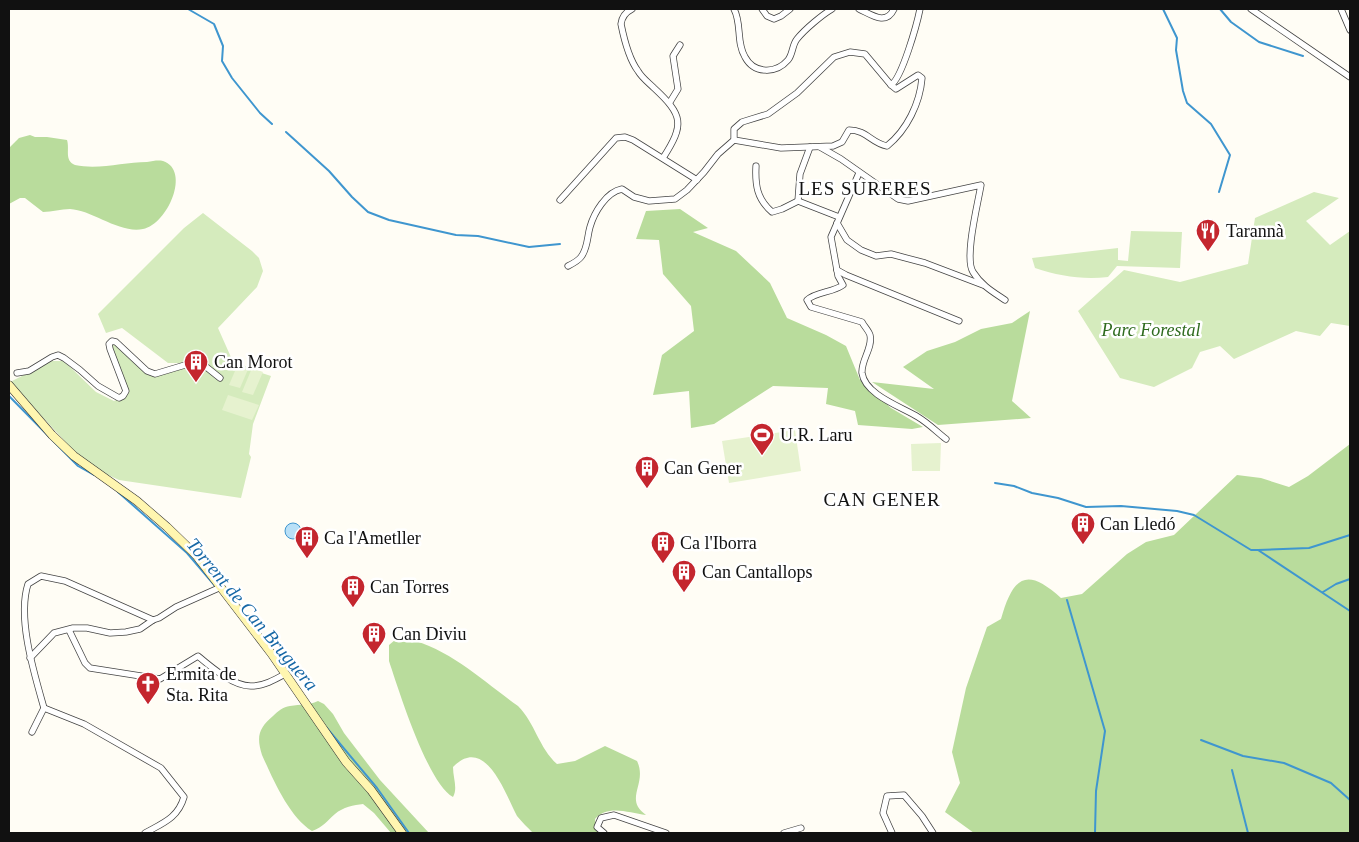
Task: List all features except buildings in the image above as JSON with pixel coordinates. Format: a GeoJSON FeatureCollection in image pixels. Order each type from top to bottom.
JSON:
{"type":"FeatureCollection","features":[{"type":"Feature","properties":{"kind":"street"},"geometry":{"type":"LineString","coordinates":[[632,9],[622,18],[621,24],[632,58],[641,76],[670,102],[679,127],[663,158]]}},
{"type":"Feature","properties":{"kind":"street"},"geometry":{"type":"LineString","coordinates":[[734,9],[744,56],[755,67],[764,71],[777,68],[789,60],[796,39],[832,9]]}},
{"type":"Feature","properties":{"kind":"street"},"geometry":{"type":"LineString","coordinates":[[762,9],[767,16],[774,19],[790,9]]}},
{"type":"Feature","properties":{"kind":"street"},"geometry":{"type":"LineString","coordinates":[[859,9],[880,19],[886,18],[894,9]]}},
{"type":"Feature","properties":{"kind":"street"},"geometry":{"type":"LineString","coordinates":[[869,9],[872,16]]}},
{"type":"Feature","properties":{"kind":"street"},"geometry":{"type":"LineString","coordinates":[[891,85],[902,68],[920,9]]}},
{"type":"Feature","properties":{"kind":"street"},"geometry":{"type":"LineString","coordinates":[[1251,9],[1350,78]]}},
{"type":"Feature","properties":{"kind":"street"},"geometry":{"type":"LineString","coordinates":[[1341,9],[1350,30]]}},
{"type":"Feature","properties":{"kind":"street"},"geometry":{"type":"LineString","coordinates":[[670,102],[678,90],[673,56],[680,45]]}},
{"type":"Feature","properties":{"kind":"street"},"geometry":{"type":"LineString","coordinates":[[568,266],[580,258],[588,240],[589,228],[599,208],[617,190],[622,189],[634,197],[649,201],[675,199],[734,140],[734,129],[742,122],[768,114],[775,109],[797,93],[834,57],[850,52],[864,54],[896,89],[918,75],[922,78],[922,86],[912,115],[903,131],[887,146],[882,145],[859,130],[848,130],[842,142],[833,146],[781,148],[734,140]]}},
{"type":"Feature","properties":{"kind":"street"},"geometry":{"type":"LineString","coordinates":[[560,200],[616,138],[625,137],[633,140],[696,180]]}},
{"type":"Feature","properties":{"kind":"street"},"geometry":{"type":"LineString","coordinates":[[798,201],[800,174],[810,147]]}},
{"type":"Feature","properties":{"kind":"street"},"geometry":{"type":"LineString","coordinates":[[820,147],[898,199],[908,201],[981,185],[969,258],[972,271],[983,285]]}},
{"type":"Feature","properties":{"kind":"street"},"geometry":{"type":"LineString","coordinates":[[756,166],[756,190],[764,205],[772,212],[798,201]]}},
{"type":"Feature","properties":{"kind":"street"},"geometry":{"type":"LineString","coordinates":[[859,173],[831,237],[838,276],[843,285],[838,289],[812,296],[807,300],[811,307],[862,322],[870,334],[863,362],[864,382],[891,403],[919,417],[946,439]]}},
{"type":"Feature","properties":{"kind":"street"},"geometry":{"type":"LineString","coordinates":[[798,201],[838,220],[847,240],[861,250],[876,256],[892,254],[925,263],[983,285],[1005,300]]}},
{"type":"Feature","properties":{"kind":"street"},"geometry":{"type":"LineString","coordinates":[[837,270],[846,276],[959,321]]}},
{"type":"Feature","properties":{"kind":"street"},"geometry":{"type":"LineString","coordinates":[[17,373],[29,371],[58,355],[103,389],[119,398],[126,391],[110,348],[109,344],[112,341],[116,342],[147,372],[154,374],[195,362],[205,366],[220,378]]}},
{"type":"Feature","properties":{"kind":"street"},"geometry":{"type":"LineString","coordinates":[[9,385],[52,435],[74,456],[137,501],[196,555],[285,674],[346,762],[371,790],[402,833]]}},
{"type":"Feature","properties":{"kind":"street"},"geometry":{"type":"LineString","coordinates":[[32,732],[44,708],[30,658],[24,597],[28,584],[41,576],[65,582],[153,620]]}},
{"type":"Feature","properties":{"kind":"street"},"geometry":{"type":"LineString","coordinates":[[30,658],[54,632],[73,628],[87,628],[110,633],[140,629],[176,607],[221,587]]}},
{"type":"Feature","properties":{"kind":"street"},"geometry":{"type":"LineString","coordinates":[[69,630],[90,668],[160,679],[198,656],[235,682],[252,687],[272,682],[285,674]]}},
{"type":"Feature","properties":{"kind":"street"},"geometry":{"type":"LineString","coordinates":[[44,708],[84,724],[161,768],[184,797],[181,808],[172,818],[145,833]]}},
{"type":"Feature","properties":{"kind":"street"},"geometry":{"type":"LineString","coordinates":[[892,833],[884,813],[887,796],[904,795],[922,816],[933,833]]}},
{"type":"Feature","properties":{"kind":"street"},"geometry":{"type":"LineString","coordinates":[[604,833],[597,827],[601,818],[614,815],[666,833]]}},
{"type":"Feature","properties":{"kind":"street"},"geometry":{"type":"LineString","coordinates":[[784,833],[800,828]]}},
{"type":"Feature","properties":{"kind":"green space"},"geometry":{"type":"Polygon","coordinates":[[[30,135],[67,140],[68,158],[75,165],[102,166],[163,161],[171,166],[175,175],[176,185],[168,208],[161,218],[152,225],[134,230],[79,210],[67,209],[43,212],[25,198],[20,198],[9,204],[9,148],[19,138],[30,135]]]}},
{"type":"Feature","properties":{"kind":"green space","name":"Parc Forestal"},"geometry":{"type":"Polygon","coordinates":[[[1314,192],[1339,198],[1306,221],[1330,245],[1350,231],[1350,326],[1331,323],[1320,336],[1296,331],[1234,359],[1220,346],[1200,352],[1192,368],[1154,387],[1120,378],[1078,311],[1124,270],[1180,282],[1248,264],[1255,218],[1314,192]]]}},
{"type":"Feature","properties":{"kind":"green space"},"geometry":{"type":"Polygon","coordinates":[[[680,209],[708,228],[693,232],[736,251],[770,283],[787,318],[846,346],[860,380],[891,408],[923,427],[912,429],[858,425],[855,411],[826,404],[828,388],[773,386],[714,424],[691,428],[689,391],[653,395],[662,355],[694,331],[691,306],[663,274],[659,240],[636,239],[646,211],[680,209]]]}},
{"type":"Feature","properties":{"kind":"green space"},"geometry":{"type":"Polygon","coordinates":[[[203,213],[252,251],[259,258],[263,271],[257,287],[218,328],[234,364],[271,376],[253,424],[249,454],[251,457],[241,498],[119,480],[91,467],[10,382],[49,361],[64,361],[96,392],[114,401],[128,394],[128,392],[109,344],[112,341],[155,375],[195,362],[189,357],[181,363],[168,363],[122,328],[106,333],[98,314],[184,228],[203,213]]]}},
{"type":"Feature","properties":{"kind":"green space","name":"Parc Forestal"},"geometry":{"type":"Polygon","coordinates":[[[1131,231],[1182,232],[1180,268],[1117,266],[1108,277],[1080,278],[1035,268],[1032,258],[1118,248],[1118,260],[1128,261],[1131,231]]]}},
{"type":"Feature","properties":{"kind":"green space"},"geometry":{"type":"Polygon","coordinates":[[[1030,311],[1012,401],[1031,418],[938,425],[872,382],[934,389],[903,367],[927,351],[955,342],[981,329],[1012,323],[1030,311]]]}},
{"type":"Feature","properties":{"kind":"green space"},"geometry":{"type":"Polygon","coordinates":[[[238,364],[249,367],[240,388],[229,385],[238,364]]]}},
{"type":"Feature","properties":{"kind":"green space"},"geometry":{"type":"Polygon","coordinates":[[[252,368],[263,372],[253,395],[242,392],[252,368]]]}},
{"type":"Feature","properties":{"kind":"green space"},"geometry":{"type":"Polygon","coordinates":[[[228,395],[259,405],[252,420],[222,410],[228,395]]]}},
{"type":"Feature","properties":{"kind":"green space","name":"U.R. Laru"},"geometry":{"type":"Polygon","coordinates":[[[795,430],[801,471],[729,483],[722,441],[795,430]]]}},
{"type":"Feature","properties":{"kind":"green space"},"geometry":{"type":"Polygon","coordinates":[[[941,443],[940,471],[912,471],[911,444],[941,443]]]}},
{"type":"Feature","properties":{"kind":"green space"},"geometry":{"type":"Polygon","coordinates":[[[1350,444],[1350,833],[974,833],[945,812],[960,783],[952,752],[966,688],[987,627],[1001,619],[1016,585],[1022,581],[1030,580],[1039,582],[1061,598],[1082,594],[1127,554],[1146,542],[1174,535],[1237,475],[1261,478],[1289,487],[1308,476],[1350,444]]]}},
{"type":"Feature","properties":{"kind":"green space"},"geometry":{"type":"Polygon","coordinates":[[[408,639],[438,650],[452,658],[518,706],[529,720],[546,751],[557,764],[575,761],[605,746],[637,761],[640,777],[636,803],[639,809],[646,815],[619,811],[600,814],[595,819],[598,833],[533,833],[517,816],[500,782],[492,771],[484,762],[475,758],[464,759],[453,767],[455,786],[453,797],[443,789],[424,756],[389,661],[389,645],[395,640],[408,639]]]}},
{"type":"Feature","properties":{"kind":"green space"},"geometry":{"type":"Polygon","coordinates":[[[318,701],[324,704],[333,714],[344,733],[380,780],[429,833],[391,833],[374,813],[363,804],[341,810],[322,826],[312,831],[296,817],[282,797],[271,775],[262,755],[259,737],[268,720],[283,708],[311,704],[318,701]]]}},
{"type":"Feature","properties":{"kind":"water"},"geometry":{"type":"Polygon","coordinates":[[[290,523],[296,523],[301,528],[299,537],[290,539],[285,534],[285,528],[290,523]]]}},
{"type":"Feature","properties":{"kind":"waterway"},"geometry":{"type":"LineString","coordinates":[[188,9],[214,24],[223,46],[222,61],[232,78],[260,113],[272,124]]}},
{"type":"Feature","properties":{"kind":"waterway"},"geometry":{"type":"LineString","coordinates":[[1163,9],[1177,38],[1176,50],[1187,103],[1211,124],[1230,155],[1219,192]]}},
{"type":"Feature","properties":{"kind":"waterway"},"geometry":{"type":"LineString","coordinates":[[1220,9],[1231,22],[1259,42],[1303,56]]}},
{"type":"Feature","properties":{"kind":"waterway"},"geometry":{"type":"LineString","coordinates":[[286,132],[329,171],[368,212],[389,220],[456,235],[478,236],[529,247],[560,244]]}},
{"type":"Feature","properties":{"kind":"waterway","name":"Torrent de Can Bruguera"},"geometry":{"type":"LineString","coordinates":[[9,396],[78,466],[94,475]]}},
{"type":"Feature","properties":{"kind":"waterway"},"geometry":{"type":"LineString","coordinates":[[995,483],[1014,486],[1032,493],[1058,498],[1086,507],[1121,506],[1177,511],[1194,515],[1251,550],[1258,550],[1350,611]]}},
{"type":"Feature","properties":{"kind":"waterway","name":"Torrent de Can Bruguera"},"geometry":{"type":"LineString","coordinates":[[118,492],[187,553],[216,587]]}},
{"type":"Feature","properties":{"kind":"waterway"},"geometry":{"type":"LineString","coordinates":[[1258,550],[1309,548],[1350,535]]}},
{"type":"Feature","properties":{"kind":"waterway"},"geometry":{"type":"LineString","coordinates":[[1323,592],[1336,584],[1350,579]]}},
{"type":"Feature","properties":{"kind":"waterway"},"geometry":{"type":"LineString","coordinates":[[1067,600],[1105,731],[1096,791],[1095,833]]}},
{"type":"Feature","properties":{"kind":"waterway","name":"Torrent de Can Bruguera"},"geometry":{"type":"LineString","coordinates":[[326,727],[377,788],[409,833]]}},
{"type":"Feature","properties":{"kind":"waterway"},"geometry":{"type":"LineString","coordinates":[[1201,740],[1243,756],[1284,763],[1331,783],[1350,800]]}},
{"type":"Feature","properties":{"kind":"waterway"},"geometry":{"type":"LineString","coordinates":[[1232,770],[1248,833]]}},
{"type":"Feature","properties":{"kind":"place","name":"Tarannà"},"geometry":{"type":"Point","coordinates":[1208,252]}},
{"type":"Feature","properties":{"kind":"place","name":"Can Morot"},"geometry":{"type":"Point","coordinates":[196,383]}},
{"type":"Feature","properties":{"kind":"place","name":"U.R. Laru"},"geometry":{"type":"Point","coordinates":[762,456]}},
{"type":"Feature","properties":{"kind":"place","name":"Can Gener"},"geometry":{"type":"Point","coordinates":[647,489]}},
{"type":"Feature","properties":{"kind":"place","name":"Can Lledó"},"geometry":{"type":"Point","coordinates":[1083,545]}},
{"type":"Feature","properties":{"kind":"place","name":"Ca l'Ametller"},"geometry":{"type":"Point","coordinates":[307,559]}},
{"type":"Feature","properties":{"kind":"place","name":"Ca l'Iborra"},"geometry":{"type":"Point","coordinates":[663,564]}},
{"type":"Feature","properties":{"kind":"place","name":"Can Cantallops"},"geometry":{"type":"Point","coordinates":[684,593]}},
{"type":"Feature","properties":{"kind":"place","name":"Can Torres"},"geometry":{"type":"Point","coordinates":[353,608]}},
{"type":"Feature","properties":{"kind":"place","name":"Can Diviu"},"geometry":{"type":"Point","coordinates":[374,655]}},
{"type":"Feature","properties":{"kind":"place","name":"Ermita de Sta. Rita"},"geometry":{"type":"Point","coordinates":[148,705]}},
{"type":"Feature","properties":{"kind":"district","name":"LES SURERES"},"geometry":{"type":"Point","coordinates":[865,188]}},
{"type":"Feature","properties":{"kind":"district","name":"CAN GENER"},"geometry":{"type":"Point","coordinates":[882,499]}}]}
